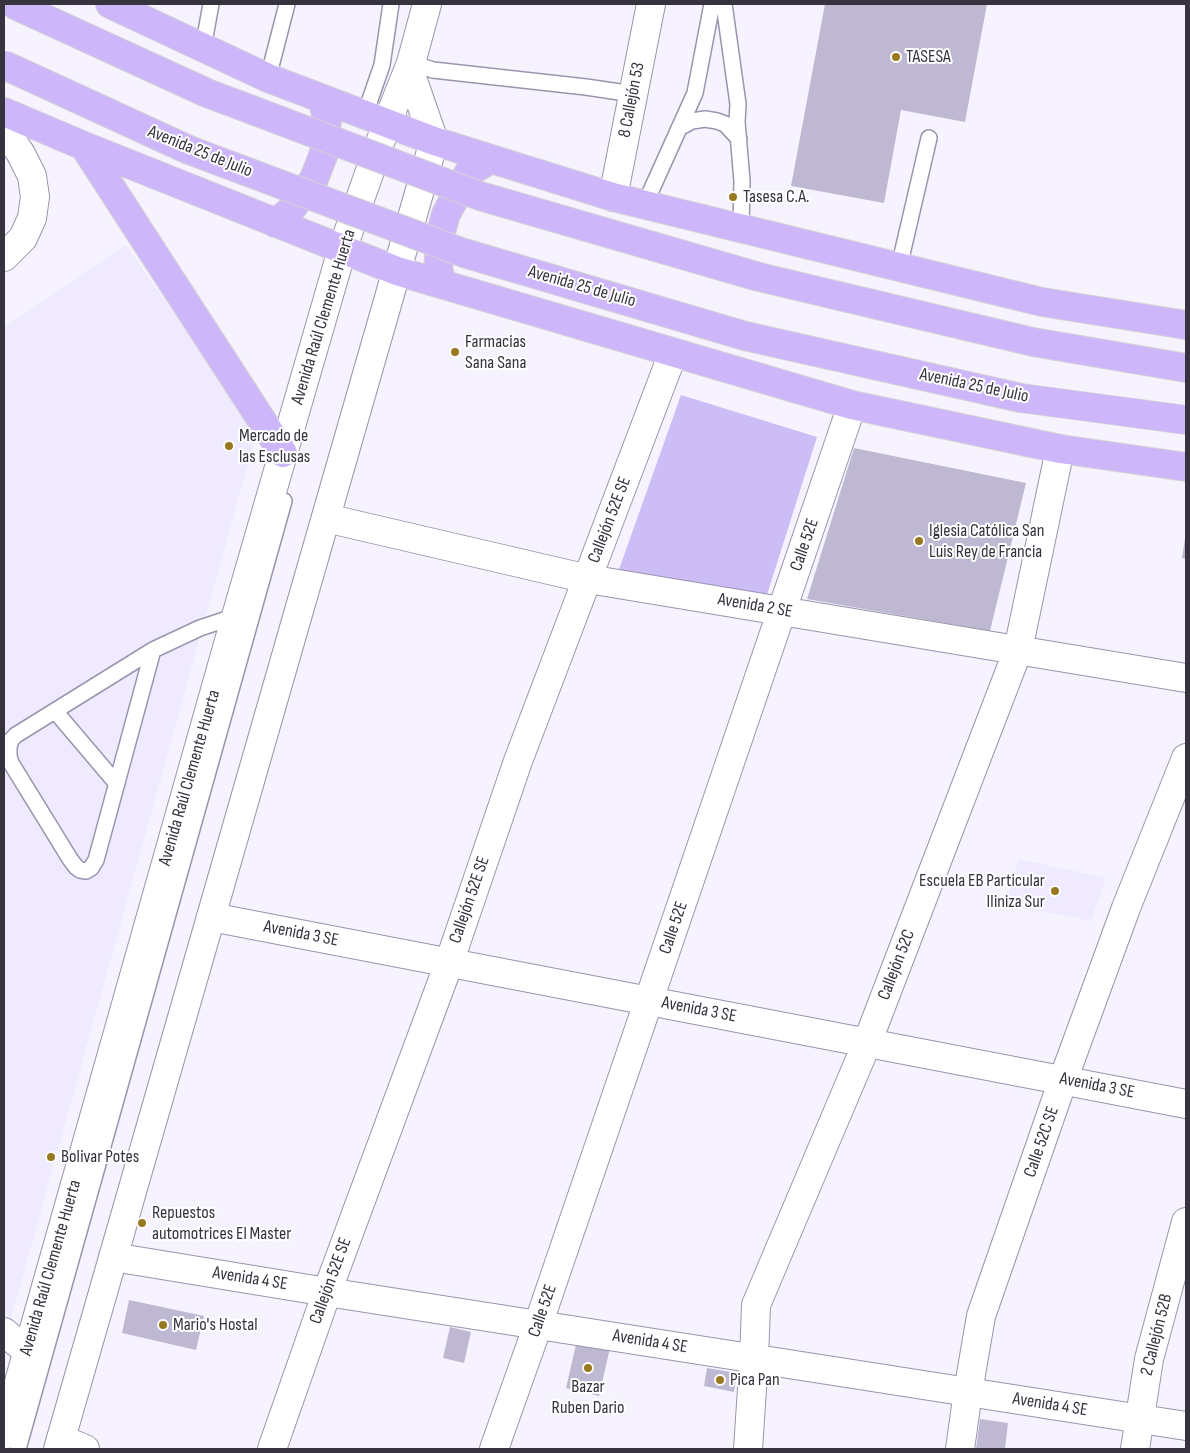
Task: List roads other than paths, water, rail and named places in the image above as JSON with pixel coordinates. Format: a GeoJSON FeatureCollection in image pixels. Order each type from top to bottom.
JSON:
{"type":"FeatureCollection","features":[{"type":"Feature","properties":{"kind":"main road"},"geometry":{"type":"LineString","coordinates":[[13,4],[208,93],[480,196],[759,278],[1033,342],[1186,368]]}},
{"type":"Feature","properties":{"kind":"main road"},"geometry":{"type":"LineString","coordinates":[[110,4],[268,78],[434,141],[613,197],[1042,302],[1186,325]]}},
{"type":"Feature","properties":{"kind":"main road","name":"Avenida 25 de Julio"},"geometry":{"type":"LineString","coordinates":[[4,65],[189,150],[464,253],[745,336],[1021,398],[1186,420]]}},
{"type":"Feature","properties":{"kind":"main road"},"geometry":{"type":"LineString","coordinates":[[275,223],[289,212],[314,180],[324,153],[327,121],[323,99]]}},
{"type":"Feature","properties":{"kind":"main road","name":"Avenida 25 de Julio"},"geometry":{"type":"LineString","coordinates":[[4,112],[84,146],[397,271],[852,406],[1060,449],[1186,467]]}},
{"type":"Feature","properties":{"kind":"main road"},"geometry":{"type":"LineString","coordinates":[[84,146],[283,453]]}},
{"type":"Feature","properties":{"kind":"main road"},"geometry":{"type":"LineString","coordinates":[[444,285],[438,270],[441,232],[446,214],[469,172],[490,159]]}},
{"type":"Feature","properties":{"kind":"street","name":"Avenida Raúl Clemente Huerta"},"geometry":{"type":"LineString","coordinates":[[4,1436],[236,616],[342,250],[376,119],[410,66],[427,4]]}},
{"type":"Feature","properties":{"kind":"street","name":"8 Callejón 53"},"geometry":{"type":"LineString","coordinates":[[613,197],[651,4]]}},
{"type":"Feature","properties":{"kind":"street"},"geometry":{"type":"LineString","coordinates":[[68,1446],[113,1257],[434,141],[410,66]]}},
{"type":"Feature","properties":{"kind":"street"},"geometry":{"type":"LineString","coordinates":[[4,129],[21,154],[32,176],[35,197],[32,218],[23,238],[4,257]]}},
{"type":"Feature","properties":{"kind":"street","name":"Callejón 52E SE"},"geometry":{"type":"LineString","coordinates":[[272,1449],[327,1292],[449,963],[518,761],[673,353]]}},
{"type":"Feature","properties":{"kind":"street","name":"Calle 52E"},"geometry":{"type":"LineString","coordinates":[[494,1449],[852,406]]}},
{"type":"Feature","properties":{"kind":"street","name":"Callejón 52C"},"geometry":{"type":"LineString","coordinates":[[748,1449],[756,1305],[867,1043],[1018,650],[1060,449]]}},
{"type":"Feature","properties":{"kind":"street","name":"Avenida 2 SE"},"geometry":{"type":"LineString","coordinates":[[326,518],[588,579],[1186,678]]}},
{"type":"Feature","properties":{"kind":"street","name":"Calle 52C SE"},"geometry":{"type":"LineString","coordinates":[[960,1449],[981,1316],[1063,1080],[1126,908],[1186,758]]}},
{"type":"Feature","properties":{"kind":"street","name":"Avenida 3 SE"},"geometry":{"type":"LineString","coordinates":[[211,917],[1186,1104]]}},
{"type":"Feature","properties":{"kind":"street","name":"2 Callejón 52B"},"geometry":{"type":"LineString","coordinates":[[1135,1449],[1149,1359],[1186,1222]]}},
{"type":"Feature","properties":{"kind":"street","name":"Avenida 4 SE"},"geometry":{"type":"LineString","coordinates":[[113,1257],[1186,1426]]}},
{"type":"Feature","properties":{"kind":"street"},"geometry":{"type":"LineString","coordinates":[[4,1332],[27,1351]]}},
{"type":"Feature","properties":{"kind":"lane"},"geometry":{"type":"LineString","coordinates":[[203,48],[211,4]]}},
{"type":"Feature","properties":{"kind":"lane"},"geometry":{"type":"LineString","coordinates":[[268,78],[287,4]]}},
{"type":"Feature","properties":{"kind":"lane"},"geometry":{"type":"LineString","coordinates":[[376,119],[391,4]]}},
{"type":"Feature","properties":{"kind":"lane"},"geometry":{"type":"LineString","coordinates":[[645,204],[695,93],[712,4]]}},
{"type":"Feature","properties":{"kind":"lane"},"geometry":{"type":"LineString","coordinates":[[724,4],[738,104],[737,122],[742,181],[741,228]]}},
{"type":"Feature","properties":{"kind":"lane"},"geometry":{"type":"LineString","coordinates":[[410,66],[633,94]]}},
{"type":"Feature","properties":{"kind":"lane"},"geometry":{"type":"LineString","coordinates":[[680,128],[692,121],[705,119],[718,121],[725,124],[739,139]]}},
{"type":"Feature","properties":{"kind":"lane"},"geometry":{"type":"LineString","coordinates":[[899,267],[929,138]]}},
{"type":"Feature","properties":{"kind":"lane"},"geometry":{"type":"LineString","coordinates":[[18,1449],[345,282],[342,250]]}},
{"type":"Feature","properties":{"kind":"lane"},"geometry":{"type":"LineString","coordinates":[[153,650],[96,860],[91,868],[86,871],[80,870],[70,859],[11,763],[9,747],[11,740],[55,710],[153,650],[200,628],[236,616]]}},
{"type":"Feature","properties":{"kind":"lane"},"geometry":{"type":"LineString","coordinates":[[55,710],[117,784]]}},
{"type":"Feature","properties":{"kind":"place","name":"TASESA"},"geometry":{"type":"Point","coordinates":[896,57]}},
{"type":"Feature","properties":{"kind":"place","name":"Tasesa C.A."},"geometry":{"type":"Point","coordinates":[733,197]}},
{"type":"Feature","properties":{"kind":"place","name":"Farmacias Sana Sana"},"geometry":{"type":"Point","coordinates":[455,352]}},
{"type":"Feature","properties":{"kind":"place","name":"Mercado de las Esclusas"},"geometry":{"type":"Point","coordinates":[229,446]}},
{"type":"Feature","properties":{"kind":"place","name":"Iglesia Católica San Luis Rey de Francia"},"geometry":{"type":"Point","coordinates":[919,541]}},
{"type":"Feature","properties":{"kind":"place","name":"Escuela EB Particular Iliniza Sur"},"geometry":{"type":"Point","coordinates":[1055,891]}},
{"type":"Feature","properties":{"kind":"place","name":"Bolivar Potes"},"geometry":{"type":"Point","coordinates":[51,1157]}},
{"type":"Feature","properties":{"kind":"place","name":"Repuestos automotrices El Master"},"geometry":{"type":"Point","coordinates":[142,1223]}},
{"type":"Feature","properties":{"kind":"place","name":"Mario's Hostal"},"geometry":{"type":"Point","coordinates":[163,1325]}},
{"type":"Feature","properties":{"kind":"place","name":"Bazar Ruben Dario"},"geometry":{"type":"Point","coordinates":[588,1368]}},
{"type":"Feature","properties":{"kind":"place","name":"Pica Pan"},"geometry":{"type":"Point","coordinates":[720,1380]}}]}
